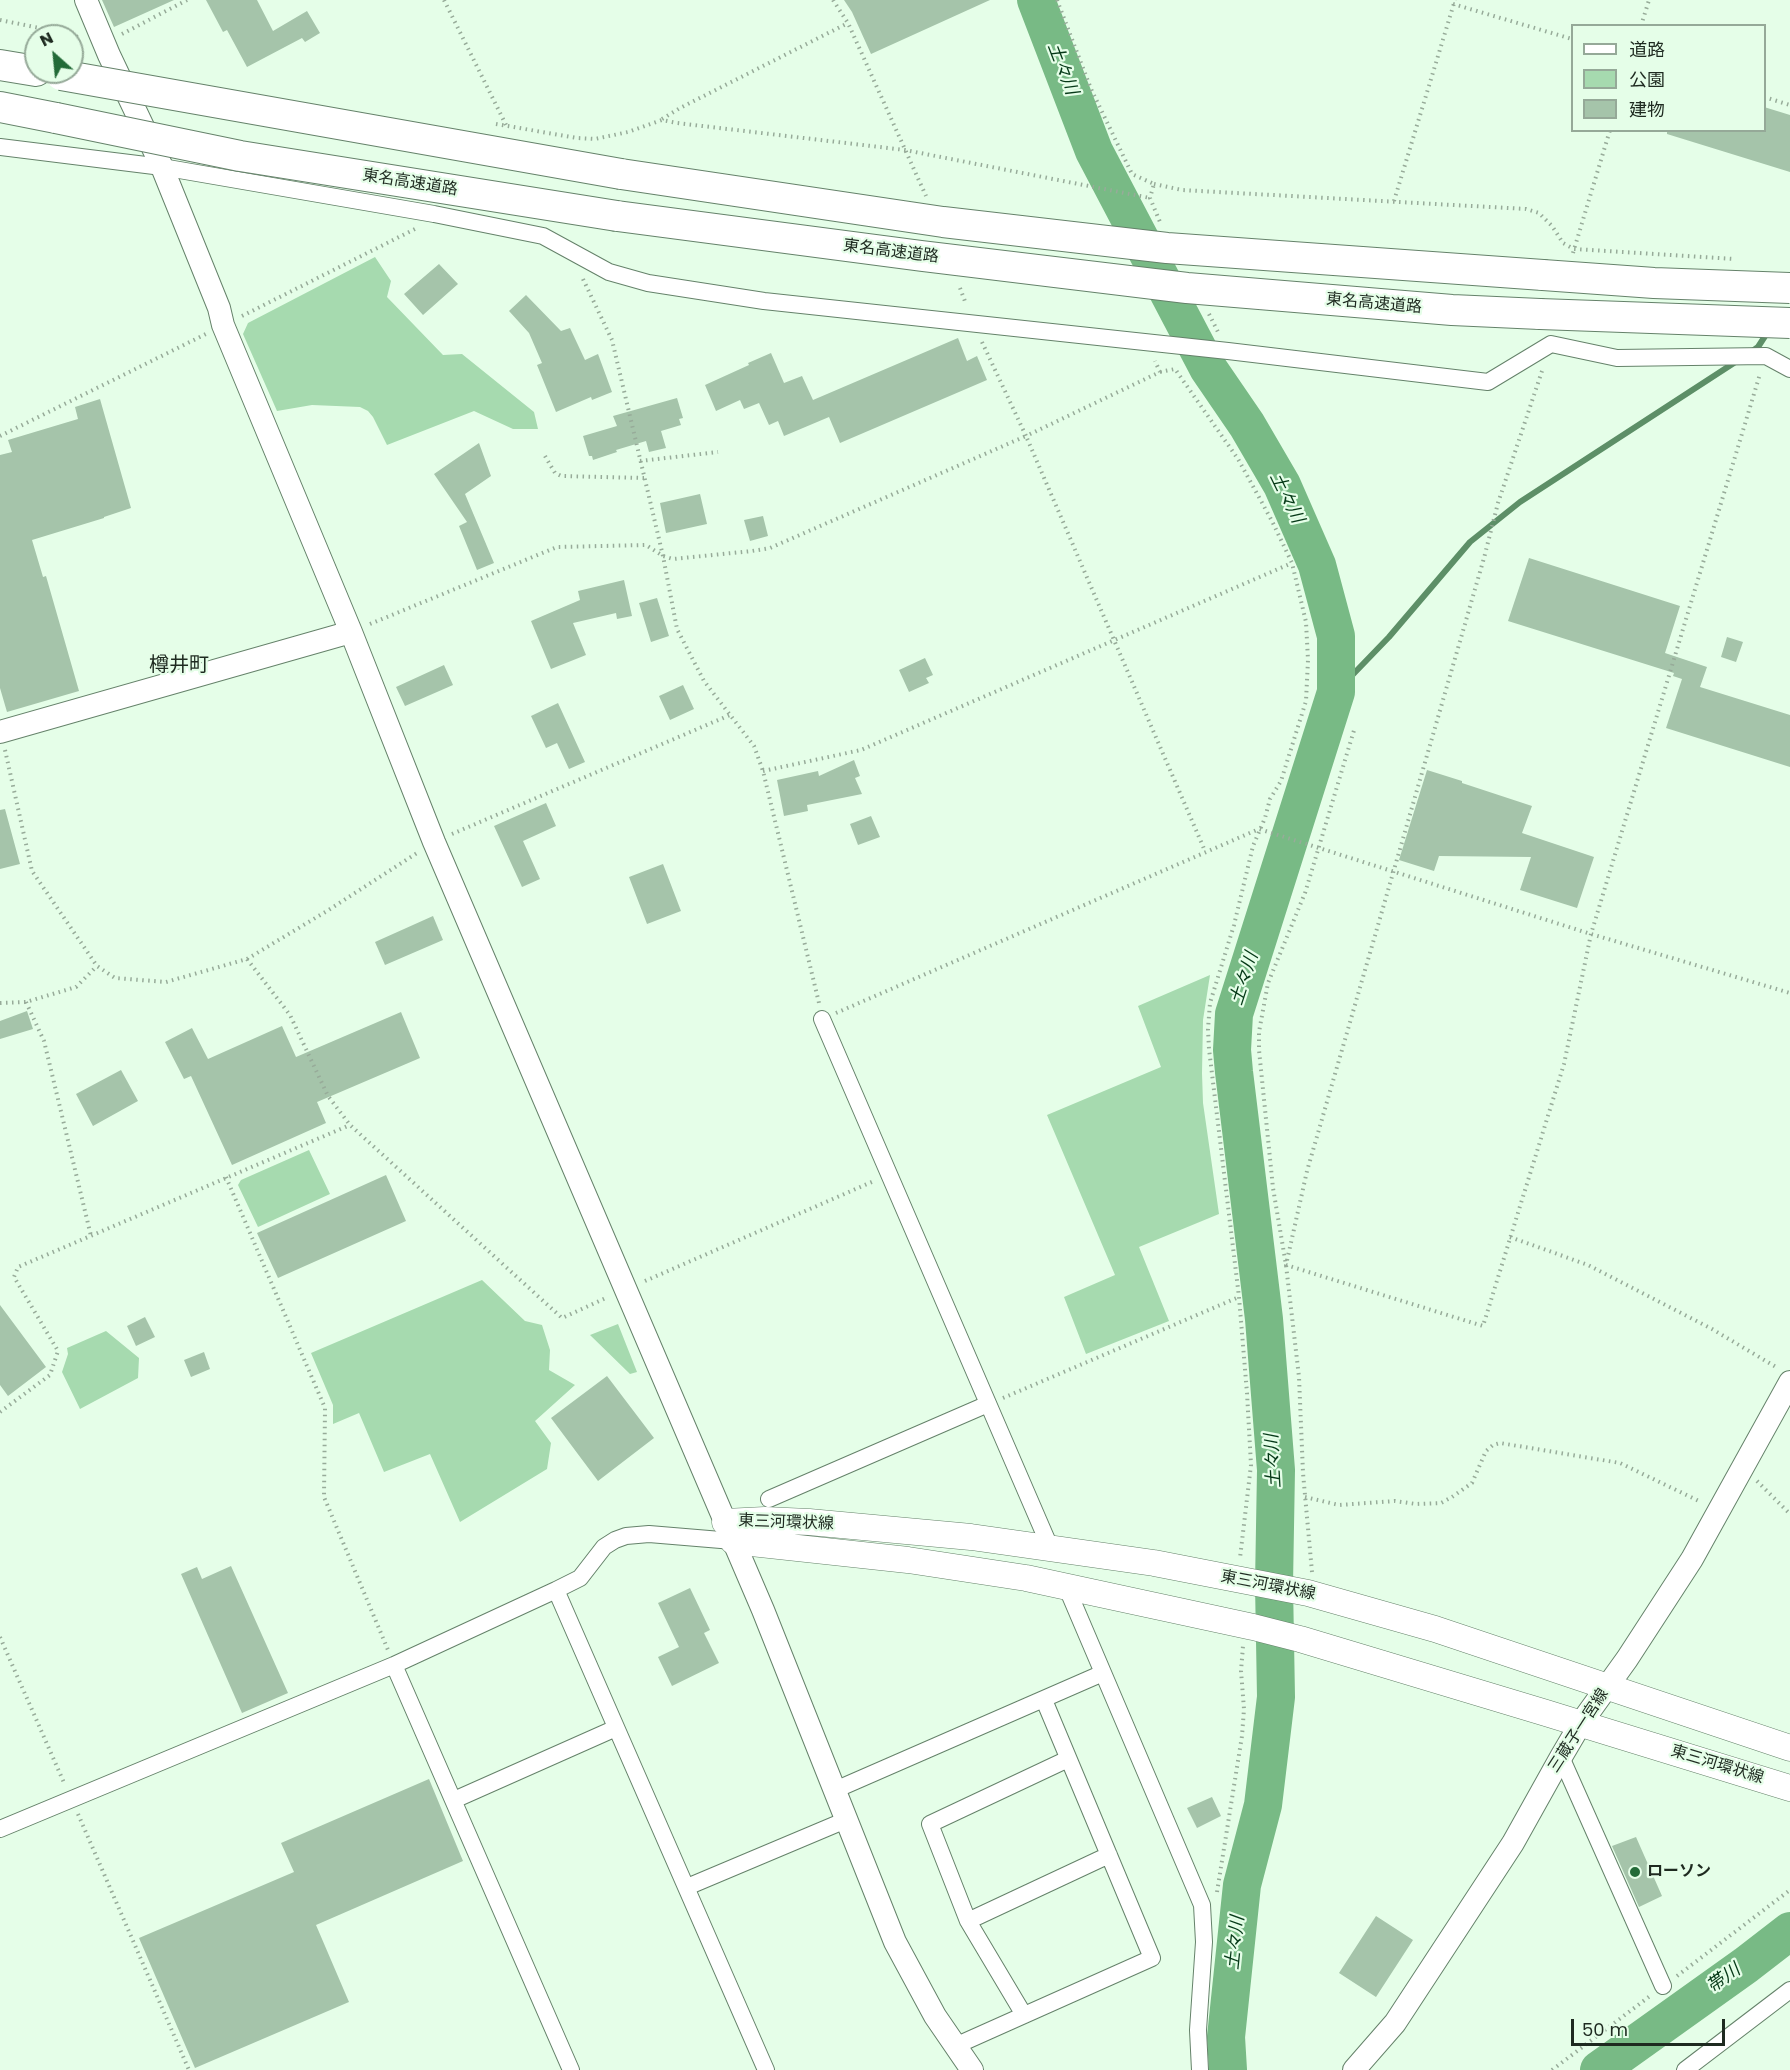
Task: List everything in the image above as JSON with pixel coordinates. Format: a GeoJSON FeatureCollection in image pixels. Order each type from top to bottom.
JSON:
{"type":"FeatureCollection","features":[{"type":"Feature","properties":{"kind":"highway"},"geometry":{"type":"LineString","coordinates":[[0,64],[24,68]]}},
{"type":"Feature","properties":{"kind":"highway"},"geometry":{"type":"LineString","coordinates":[[84,79],[621,174],[943,222],[1121,242],[1164,235],[1543,275],[1790,288]]}},
{"type":"Feature","properties":{"kind":"highway","name":"東名高速道路"},"geometry":{"type":"LineString","coordinates":[[0,107],[240,156],[617,216],[1187,288],[1452,310],[1790,323]]}},
{"type":"Feature","properties":{"kind":"main road","name":"東三河環状線"},"geometry":{"type":"LineString","coordinates":[[729,1531],[765,1520],[971,1537],[1154,1563],[1311,1594],[1434,1629],[1790,1749]]}},
{"type":"Feature","properties":{"kind":"main road","name":"東三河環状線"},"geometry":{"type":"LineString","coordinates":[[729,1531],[1026,1578],[1248,1626],[1300,1639],[1790,1788]]}},
{"type":"Feature","properties":{"kind":"street"},"geometry":{"type":"LineString","coordinates":[[86,0],[109,55],[162,167],[219,308],[223,325],[351,632],[434,842],[729,1531],[895,1942],[935,2016],[972,2070]]}},
{"type":"Feature","properties":{"kind":"street"},"geometry":{"type":"LineString","coordinates":[[0,147],[162,167],[456,218],[543,236],[609,272],[648,283],[764,301],[1488,382],[1551,344],[1617,358],[1766,356],[1790,369]]}},
{"type":"Feature","properties":{"kind":"street"},"geometry":{"type":"LineString","coordinates":[[0,731],[351,632]]}},
{"type":"Feature","properties":{"kind":"street"},"geometry":{"type":"LineString","coordinates":[[822,1019],[1050,1547]]}},
{"type":"Feature","properties":{"kind":"street","name":"三蔵子一宮線"},"geometry":{"type":"LineString","coordinates":[[1354,2070],[1395,2023],[1513,1843],[1581,1723],[1608,1687],[1692,1559],[1743,1468],[1787,1377]]}},
{"type":"Feature","properties":{"kind":"street"},"geometry":{"type":"LineString","coordinates":[[770,1498],[988,1404]]}},
{"type":"Feature","properties":{"kind":"street"},"geometry":{"type":"LineString","coordinates":[[0,1829],[394,1665],[556,1590],[580,1578],[604,1547],[615,1540],[626,1536],[649,1534],[729,1531]]}},
{"type":"Feature","properties":{"kind":"street"},"geometry":{"type":"LineString","coordinates":[[1066,1586],[1202,1905],[1204,1942],[1198,2030],[1200,2070]]}},
{"type":"Feature","properties":{"kind":"street"},"geometry":{"type":"LineString","coordinates":[[556,1590],[766,2070]]}},
{"type":"Feature","properties":{"kind":"street"},"geometry":{"type":"LineString","coordinates":[[394,1665],[571,2070]]}},
{"type":"Feature","properties":{"kind":"street"},"geometry":{"type":"LineString","coordinates":[[835,1790],[1044,1700],[1103,1672]]}},
{"type":"Feature","properties":{"kind":"street"},"geometry":{"type":"LineString","coordinates":[[955,2046],[1152,1958],[1044,1700]]}},
{"type":"Feature","properties":{"kind":"street"},"geometry":{"type":"LineString","coordinates":[[454,1800],[616,1728]]}},
{"type":"Feature","properties":{"kind":"street"},"geometry":{"type":"LineString","coordinates":[[1561,1756],[1663,1986]]}},
{"type":"Feature","properties":{"kind":"street"},"geometry":{"type":"LineString","coordinates":[[1024,2015],[968,1921],[930,1824],[1068,1759]]}},
{"type":"Feature","properties":{"kind":"street"},"geometry":{"type":"LineString","coordinates":[[687,1887],[846,1820]]}},
{"type":"Feature","properties":{"kind":"street"},"geometry":{"type":"LineString","coordinates":[[968,1921],[1109,1855]]}},
{"type":"Feature","properties":{"kind":"street"},"geometry":{"type":"LineString","coordinates":[[1684,2070],[1790,1990]]}},
{"type":"Feature","properties":{"kind":"path"},"geometry":{"type":"LineString","coordinates":[[0,20],[74,35],[109,55],[120,36],[187,0]]}},
{"type":"Feature","properties":{"kind":"path"},"geometry":{"type":"LineString","coordinates":[[444,0],[506,125],[577,138],[596,139],[628,132],[662,120],[691,102],[848,23]]}},
{"type":"Feature","properties":{"kind":"path"},"geometry":{"type":"LineString","coordinates":[[833,0],[848,23],[926,197]]}},
{"type":"Feature","properties":{"kind":"path"},"geometry":{"type":"LineString","coordinates":[[1057,0],[1091,89],[1132,174],[1154,184],[1182,190],[1526,209],[1539,213],[1552,226],[1563,243],[1574,249],[1744,259]]}},
{"type":"Feature","properties":{"kind":"path"},"geometry":{"type":"LineString","coordinates":[[1642,24],[1648,0]]}},
{"type":"Feature","properties":{"kind":"path"},"geometry":{"type":"LineString","coordinates":[[1394,201],[1454,2],[1571,39]]}},
{"type":"Feature","properties":{"kind":"path"},"geometry":{"type":"LineString","coordinates":[[1766,99],[1790,105]]}},
{"type":"Feature","properties":{"kind":"path"},"geometry":{"type":"LineString","coordinates":[[662,120],[905,150],[1150,198]]}},
{"type":"Feature","properties":{"kind":"path"},"geometry":{"type":"LineString","coordinates":[[1571,260],[1609,132]]}},
{"type":"Feature","properties":{"kind":"path"},"geometry":{"type":"LineString","coordinates":[[1154,184],[1150,198],[1164,235]]}},
{"type":"Feature","properties":{"kind":"path"},"geometry":{"type":"LineString","coordinates":[[568,248],[612,340],[663,556],[677,629],[704,681],[754,746],[763,771],[822,1019],[1259,829],[1591,934],[1790,993]]}},
{"type":"Feature","properties":{"kind":"path"},"geometry":{"type":"LineString","coordinates":[[960,288],[974,325],[1026,436],[1205,851]]}},
{"type":"Feature","properties":{"kind":"path"},"geometry":{"type":"LineString","coordinates":[[1146,342],[1160,372]]}},
{"type":"Feature","properties":{"kind":"path"},"geometry":{"type":"LineString","coordinates":[[1286,1265],[1307,1171],[1346,1042],[1392,871],[1484,558],[1498,502],[1551,344]]}},
{"type":"Feature","properties":{"kind":"path"},"geometry":{"type":"LineString","coordinates":[[1286,1265],[1483,1326],[1564,1064],[1591,934],[1766,356]]}},
{"type":"Feature","properties":{"kind":"path"},"geometry":{"type":"LineString","coordinates":[[351,632],[557,547],[646,545],[673,560],[770,548],[1026,436],[1160,372],[1175,369],[1238,459],[1272,521],[1292,563],[1306,622],[1308,660],[1306,701],[1281,781],[1270,799],[1253,846],[1234,925],[1210,1003],[1208,1029],[1239,1297],[1251,1465],[1246,1582]]}},
{"type":"Feature","properties":{"kind":"path"},"geometry":{"type":"LineString","coordinates":[[640,461],[718,452]]}},
{"type":"Feature","properties":{"kind":"path"},"geometry":{"type":"LineString","coordinates":[[545,456],[555,473],[561,476],[644,478]]}},
{"type":"Feature","properties":{"kind":"path"},"geometry":{"type":"LineString","coordinates":[[763,771],[861,750],[1292,563]]}},
{"type":"Feature","properties":{"kind":"path"},"geometry":{"type":"LineString","coordinates":[[0,731],[33,871],[97,966],[115,978],[166,982],[247,959],[434,842],[730,715]]}},
{"type":"Feature","properties":{"kind":"path"},"geometry":{"type":"LineString","coordinates":[[1311,1594],[1299,1377],[1286,1265],[1273,1188],[1258,1050],[1268,983],[1305,893],[1355,727]]}},
{"type":"Feature","properties":{"kind":"path"},"geometry":{"type":"LineString","coordinates":[[247,959],[290,1015],[328,1096],[350,1125],[562,1318],[890,1174]]}},
{"type":"Feature","properties":{"kind":"path"},"geometry":{"type":"LineString","coordinates":[[0,1003],[26,1002],[76,987],[97,966]]}},
{"type":"Feature","properties":{"kind":"path"},"geometry":{"type":"LineString","coordinates":[[26,1002],[44,1041],[92,1236]]}},
{"type":"Feature","properties":{"kind":"path"},"geometry":{"type":"LineString","coordinates":[[0,1412],[50,1375],[58,1351],[14,1277],[18,1267],[350,1125]]}},
{"type":"Feature","properties":{"kind":"path"},"geometry":{"type":"LineString","coordinates":[[226,1177],[325,1408],[324,1497],[394,1665]]}},
{"type":"Feature","properties":{"kind":"path"},"geometry":{"type":"LineString","coordinates":[[1510,1237],[1587,1265],[1612,1277],[1712,1329],[1787,1377]]}},
{"type":"Feature","properties":{"kind":"path"},"geometry":{"type":"LineString","coordinates":[[988,1404],[1239,1297]]}},
{"type":"Feature","properties":{"kind":"path"},"geometry":{"type":"LineString","coordinates":[[1305,1497],[1340,1505],[1395,1501],[1416,1504],[1441,1503],[1472,1483],[1486,1451],[1500,1443],[1620,1463],[1719,1511]]}},
{"type":"Feature","properties":{"kind":"path"},"geometry":{"type":"LineString","coordinates":[[1743,1468],[1790,1514]]}},
{"type":"Feature","properties":{"kind":"path"},"geometry":{"type":"LineString","coordinates":[[1214,1902],[1242,1736],[1244,1709],[1241,1671],[1248,1626]]}},
{"type":"Feature","properties":{"kind":"path"},"geometry":{"type":"LineString","coordinates":[[0,1637],[189,2070]]}},
{"type":"Feature","properties":{"kind":"green space"},"geometry":{"type":"Polygon","coordinates":[[[375,257],[391,281],[387,297],[443,355],[462,354],[534,412],[538,429],[513,429],[474,411],[387,445],[373,417],[360,407],[312,405],[277,411],[243,334],[248,323],[375,257]]]}},
{"type":"Feature","properties":{"kind":"green space"},"geometry":{"type":"Polygon","coordinates":[[[1210,975],[1203,1020],[1203,1103],[1219,1214],[1139,1247],[1169,1321],[1086,1354],[1064,1297],[1115,1275],[1047,1115],[1161,1067],[1138,1006],[1210,975]]]}},
{"type":"Feature","properties":{"kind":"green space"},"geometry":{"type":"Polygon","coordinates":[[[309,1150],[330,1194],[258,1227],[238,1185],[241,1180],[309,1150]]]}},
{"type":"Feature","properties":{"kind":"green space"},"geometry":{"type":"Polygon","coordinates":[[[482,1280],[525,1321],[542,1325],[550,1350],[549,1370],[575,1385],[535,1421],[551,1443],[547,1469],[460,1522],[430,1454],[384,1472],[359,1413],[333,1424],[333,1405],[311,1353],[482,1280]]]}},
{"type":"Feature","properties":{"kind":"green space"},"geometry":{"type":"Polygon","coordinates":[[[618,1324],[637,1372],[630,1374],[590,1335],[618,1324]]]}},
{"type":"Feature","properties":{"kind":"green space"},"geometry":{"type":"Polygon","coordinates":[[[106,1331],[139,1358],[138,1378],[80,1409],[62,1372],[68,1354],[67,1348],[106,1331]]]}},
{"type":"Feature","properties":{"kind":"building"},"geometry":{"type":"Polygon","coordinates":[[[102,0],[174,0],[114,27],[102,0]]]}},
{"type":"Feature","properties":{"kind":"building"},"geometry":{"type":"Polygon","coordinates":[[[206,0],[257,0],[273,31],[307,11],[320,33],[305,42],[302,38],[247,67],[227,30],[223,32],[206,0]]]}},
{"type":"Feature","properties":{"kind":"building"},"geometry":{"type":"Polygon","coordinates":[[[844,0],[990,0],[871,54],[844,0]]]}},
{"type":"Feature","properties":{"kind":"building"},"geometry":{"type":"Polygon","coordinates":[[[1766,108],[1790,115],[1790,172],[1667,134],[1667,132],[1766,132],[1766,108]]]}},
{"type":"Feature","properties":{"kind":"building"},"geometry":{"type":"Polygon","coordinates":[[[439,264],[458,284],[423,315],[404,294],[439,264]]]}},
{"type":"Feature","properties":{"kind":"building"},"geometry":{"type":"Polygon","coordinates":[[[526,295],[561,331],[570,328],[585,360],[598,354],[612,392],[592,400],[591,397],[556,412],[537,365],[542,363],[529,333],[509,311],[526,295]]]}},
{"type":"Feature","properties":{"kind":"building"},"geometry":{"type":"Polygon","coordinates":[[[958,338],[967,361],[977,356],[987,380],[840,443],[829,417],[784,436],[778,421],[769,425],[759,403],[744,409],[740,400],[716,411],[705,385],[771,353],[784,383],[802,376],[813,400],[958,338]]]}},
{"type":"Feature","properties":{"kind":"building"},"geometry":{"type":"Polygon","coordinates":[[[677,398],[683,418],[679,419],[681,425],[661,431],[666,448],[649,452],[646,441],[593,460],[592,456],[589,456],[583,436],[617,426],[613,416],[677,398]]]}},
{"type":"Feature","properties":{"kind":"building"},"geometry":{"type":"Polygon","coordinates":[[[100,399],[131,508],[32,540],[43,577],[46,576],[79,691],[7,712],[0,688],[0,455],[12,452],[8,440],[78,419],[75,407],[100,399]]]}},
{"type":"Feature","properties":{"kind":"building"},"geometry":{"type":"Polygon","coordinates":[[[479,443],[491,476],[465,494],[494,563],[477,570],[459,526],[467,522],[434,474],[479,443]]]}},
{"type":"Feature","properties":{"kind":"building"},"geometry":{"type":"Polygon","coordinates":[[[700,494],[707,524],[666,533],[660,503],[700,494]]]}},
{"type":"Feature","properties":{"kind":"building"},"geometry":{"type":"Polygon","coordinates":[[[763,516],[768,536],[750,541],[744,520],[763,516]]]}},
{"type":"Feature","properties":{"kind":"building"},"geometry":{"type":"Polygon","coordinates":[[[1529,558],[1680,606],[1665,653],[1707,667],[1700,687],[1790,715],[1790,767],[1666,728],[1682,679],[1673,676],[1674,673],[1508,621],[1529,558]]]}},
{"type":"Feature","properties":{"kind":"building"},"geometry":{"type":"Polygon","coordinates":[[[624,580],[632,616],[617,619],[616,613],[573,623],[586,655],[551,669],[531,621],[580,600],[578,591],[624,580]]]}},
{"type":"Feature","properties":{"kind":"building"},"geometry":{"type":"Polygon","coordinates":[[[657,598],[669,636],[651,642],[639,603],[657,598]]]}},
{"type":"Feature","properties":{"kind":"building"},"geometry":{"type":"Polygon","coordinates":[[[1727,637],[1743,642],[1736,662],[1721,657],[1727,637]]]}},
{"type":"Feature","properties":{"kind":"building"},"geometry":{"type":"Polygon","coordinates":[[[925,658],[933,675],[926,678],[929,683],[909,692],[899,670],[925,658]]]}},
{"type":"Feature","properties":{"kind":"building"},"geometry":{"type":"Polygon","coordinates":[[[444,665],[453,685],[405,706],[396,687],[444,665]]]}},
{"type":"Feature","properties":{"kind":"building"},"geometry":{"type":"Polygon","coordinates":[[[683,685],[694,709],[670,720],[659,696],[683,685]]]}},
{"type":"Feature","properties":{"kind":"building"},"geometry":{"type":"Polygon","coordinates":[[[558,703],[585,762],[569,769],[557,743],[546,748],[531,716],[558,703]]]}},
{"type":"Feature","properties":{"kind":"building"},"geometry":{"type":"Polygon","coordinates":[[[854,760],[860,776],[855,778],[862,794],[807,805],[808,811],[784,816],[777,780],[818,771],[819,776],[854,760]]]}},
{"type":"Feature","properties":{"kind":"building"},"geometry":{"type":"Polygon","coordinates":[[[1427,770],[1532,806],[1522,833],[1594,857],[1577,908],[1520,890],[1531,857],[1439,856],[1434,871],[1399,860],[1427,770]]]}},
{"type":"Feature","properties":{"kind":"building"},"geometry":{"type":"Polygon","coordinates":[[[546,803],[556,826],[523,841],[540,879],[522,887],[494,826],[546,803]]]}},
{"type":"Feature","properties":{"kind":"building"},"geometry":{"type":"Polygon","coordinates":[[[5,809],[20,864],[0,869],[0,810],[5,809]]]}},
{"type":"Feature","properties":{"kind":"building"},"geometry":{"type":"Polygon","coordinates":[[[871,816],[880,837],[858,845],[850,824],[871,816]]]}},
{"type":"Feature","properties":{"kind":"building"},"geometry":{"type":"Polygon","coordinates":[[[663,864],[681,911],[647,924],[629,877],[663,864]]]}},
{"type":"Feature","properties":{"kind":"building"},"geometry":{"type":"Polygon","coordinates":[[[433,916],[443,940],[385,965],[375,942],[433,916]]]}},
{"type":"Feature","properties":{"kind":"building"},"geometry":{"type":"Polygon","coordinates":[[[27,1011],[33,1029],[0,1039],[0,1021],[27,1011]]]}},
{"type":"Feature","properties":{"kind":"building"},"geometry":{"type":"Polygon","coordinates":[[[401,1012],[420,1058],[317,1102],[326,1123],[232,1165],[191,1076],[184,1079],[165,1042],[192,1028],[208,1059],[282,1026],[296,1057],[401,1012]]]}},
{"type":"Feature","properties":{"kind":"building"},"geometry":{"type":"Polygon","coordinates":[[[121,1070],[138,1101],[93,1126],[76,1094],[121,1070]]]}},
{"type":"Feature","properties":{"kind":"building"},"geometry":{"type":"Polygon","coordinates":[[[386,1175],[406,1221],[278,1278],[257,1233],[386,1175]]]}},
{"type":"Feature","properties":{"kind":"building"},"geometry":{"type":"Polygon","coordinates":[[[0,1305],[46,1367],[8,1396],[0,1385],[0,1305]]]}},
{"type":"Feature","properties":{"kind":"building"},"geometry":{"type":"Polygon","coordinates":[[[145,1317],[155,1337],[136,1346],[127,1326],[145,1317]]]}},
{"type":"Feature","properties":{"kind":"building"},"geometry":{"type":"Polygon","coordinates":[[[204,1352],[210,1369],[191,1377],[184,1360],[204,1352]]]}},
{"type":"Feature","properties":{"kind":"building"},"geometry":{"type":"Polygon","coordinates":[[[607,1376],[654,1438],[598,1481],[551,1418],[607,1376]]]}},
{"type":"Feature","properties":{"kind":"building"},"geometry":{"type":"Polygon","coordinates":[[[231,1566],[288,1693],[242,1713],[181,1574],[197,1567],[202,1579],[231,1566]]]}},
{"type":"Feature","properties":{"kind":"building"},"geometry":{"type":"Polygon","coordinates":[[[690,1588],[710,1630],[704,1633],[719,1663],[672,1686],[658,1657],[679,1647],[658,1603],[690,1588]]]}},
{"type":"Feature","properties":{"kind":"building"},"geometry":{"type":"Polygon","coordinates":[[[429,1779],[463,1861],[316,1925],[349,2002],[195,2068],[139,1938],[294,1872],[281,1843],[429,1779]]]}},
{"type":"Feature","properties":{"kind":"building"},"geometry":{"type":"Polygon","coordinates":[[[1212,1797],[1221,1816],[1197,1828],[1187,1808],[1212,1797]]]}},
{"type":"Feature","properties":{"kind":"building","name":"ローソン"},"geometry":{"type":"Polygon","coordinates":[[[1636,1837],[1662,1896],[1639,1907],[1612,1846],[1636,1837]]]}},
{"type":"Feature","properties":{"kind":"building"},"geometry":{"type":"Polygon","coordinates":[[[1376,1916],[1413,1940],[1376,1997],[1339,1973],[1376,1916]]]}},
{"type":"Feature","properties":{"kind":"waterway","name":"土々川"},"geometry":{"type":"LineString","coordinates":[[1036,0],[1094,151],[1208,368],[1247,425],[1282,485],[1317,565],[1336,636],[1336,692],[1234,1014],[1232,1050],[1234,1072],[1264,1319],[1276,1470],[1274,1584],[1276,1697],[1263,1805],[1242,1885],[1226,2037],[1228,2070]]}},
{"type":"Feature","properties":{"kind":"waterway"},"geometry":{"type":"LineString","coordinates":[[1751,352],[1758,347],[1769,330]]}},
{"type":"Feature","properties":{"kind":"waterway"},"geometry":{"type":"LineString","coordinates":[[1336,692],[1389,637],[1470,542],[1520,502],[1737,361]]}},
{"type":"Feature","properties":{"kind":"waterway","name":"帯川"},"geometry":{"type":"LineString","coordinates":[[1599,2070],[1790,1931]]}},
{"type":"Feature","properties":{"kind":"place","name":"ローソン"},"geometry":{"type":"Point","coordinates":[1635,1872]}},
{"type":"Feature","properties":{"kind":"district","name":"樽井町"},"geometry":{"type":"Point","coordinates":[179,666]}}]}
